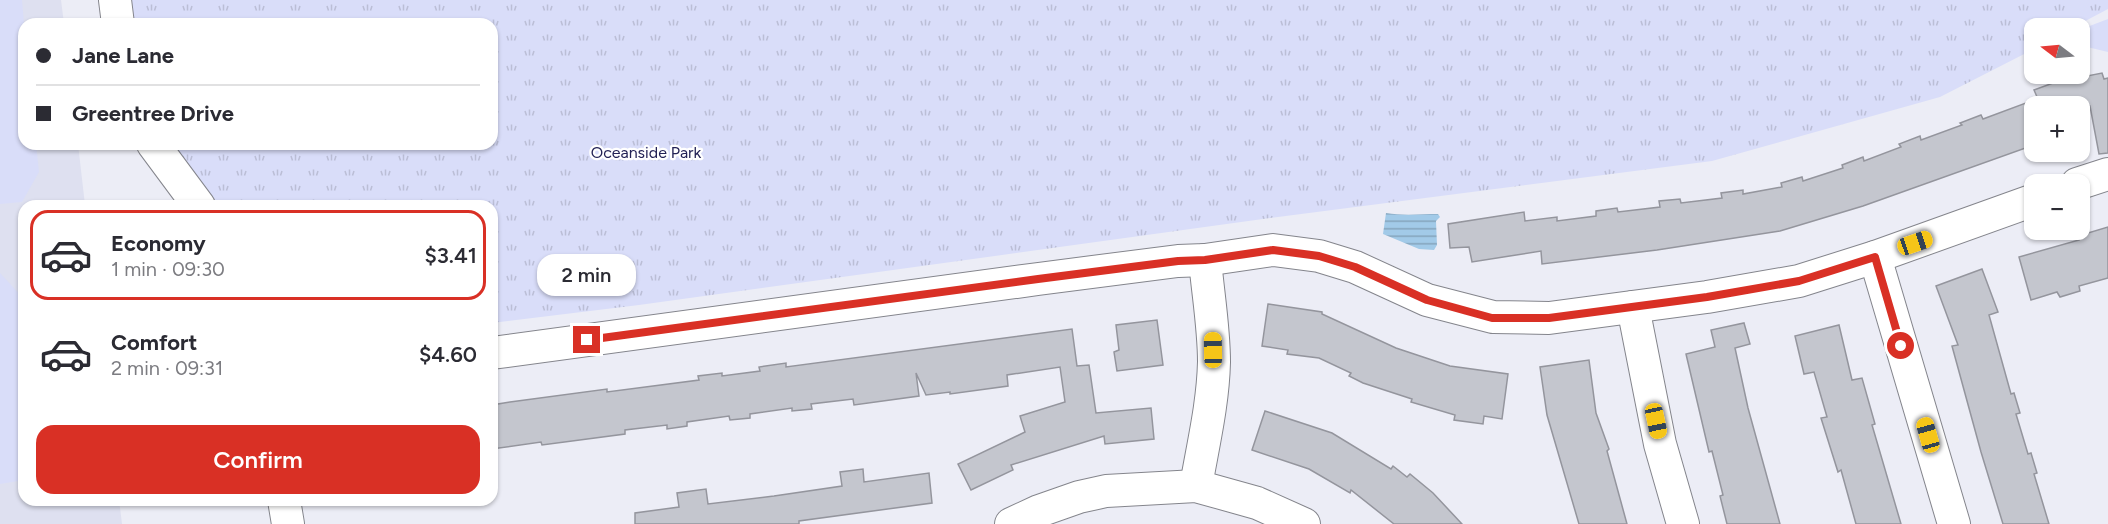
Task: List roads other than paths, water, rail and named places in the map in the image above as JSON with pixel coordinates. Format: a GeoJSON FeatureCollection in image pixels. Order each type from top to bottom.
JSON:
{"type":"FeatureCollection","features":[{"type":"Feature","properties":{"kind":"street"},"geometry":{"type":"LineString","coordinates":[[115,0],[117,18]]}},
{"type":"Feature","properties":{"kind":"street"},"geometry":{"type":"LineString","coordinates":[[157,150],[195,200]]}},
{"type":"Feature","properties":{"kind":"street"},"geometry":{"type":"LineString","coordinates":[[2090,180],[2108,174]]}},
{"type":"Feature","properties":{"kind":"street"},"geometry":{"type":"LineString","coordinates":[[498,352],[1038,279],[1273,250],[1319,256],[1355,267],[1427,300],[1492,318],[1549,318],[1707,297],[1799,281],[1875,257],[2024,204]]}},
{"type":"Feature","properties":{"kind":"street"},"geometry":{"type":"LineString","coordinates":[[1875,257],[1954,524]]}},
{"type":"Feature","properties":{"kind":"street"},"geometry":{"type":"LineString","coordinates":[[1196,486],[1214,363],[1205,260]]}},
{"type":"Feature","properties":{"kind":"street"},"geometry":{"type":"LineString","coordinates":[[1632,307],[1660,444],[1683,524]]}},
{"type":"Feature","properties":{"kind":"street"},"geometry":{"type":"LineString","coordinates":[[1011,524],[1059,504],[1106,491],[1196,486],[1257,503],[1304,524]]}},
{"type":"Feature","properties":{"kind":"street"},"geometry":{"type":"LineString","coordinates":[[285,506],[288,524]]}},
{"type":"Feature","properties":{"kind":"park label","name":"Oceanside Park"},"geometry":{"type":"Point","coordinates":[646,152]}}]}
